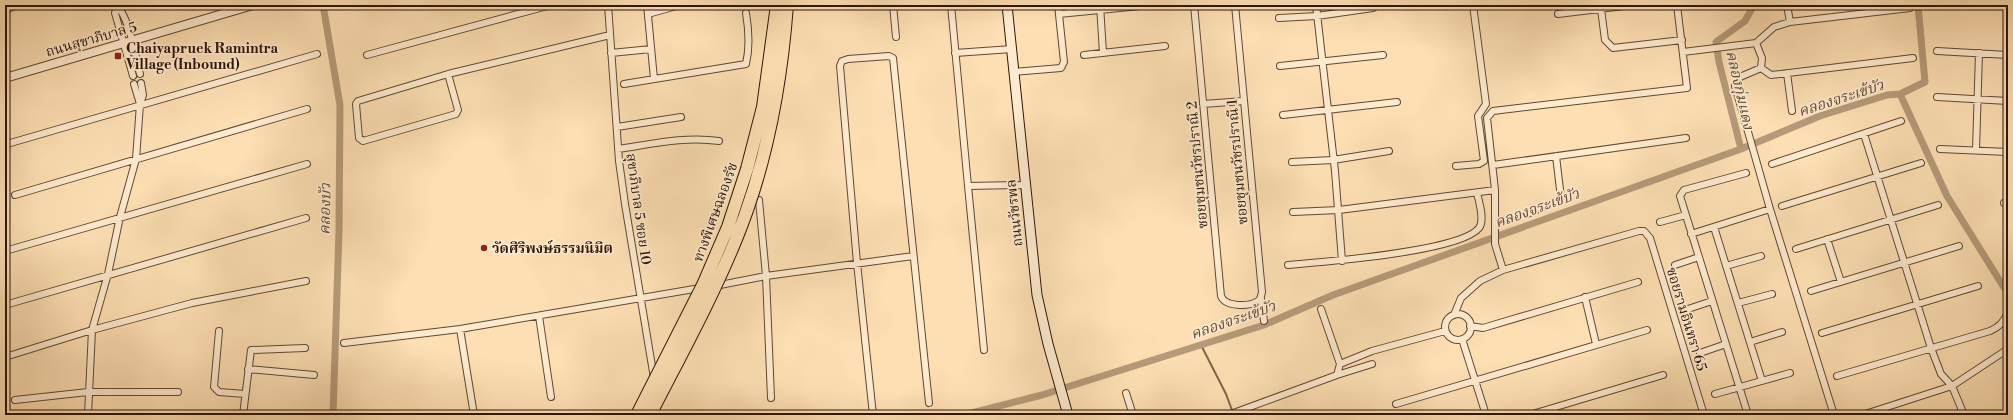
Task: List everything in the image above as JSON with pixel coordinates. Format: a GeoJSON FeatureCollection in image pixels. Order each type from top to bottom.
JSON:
{"type":"FeatureCollection","features":[{"type":"Feature","properties":{"kind":"highway","name":"ทางพิเศษฉลองรัช"},"geometry":{"type":"LineString","coordinates":[[637,415],[703,285],[728,227],[747,170],[763,107],[777,5]]}},
{"type":"Feature","properties":{"kind":"highway","name":"ทางพิเศษฉลองรัช"},"geometry":{"type":"LineString","coordinates":[[650,415],[711,297],[746,213],[775,108],[787,5]]}},
{"type":"Feature","properties":{"kind":"main road","name":"ถนนวัชรพล"},"geometry":{"type":"LineString","coordinates":[[1007,5],[1038,302],[1057,380],[1068,415]]}},
{"type":"Feature","properties":{"kind":"street"},"geometry":{"type":"LineString","coordinates":[[5,10],[17,5]]}},
{"type":"Feature","properties":{"kind":"street","name":"ถนนสุขาภิบาล 5"},"geometry":{"type":"LineString","coordinates":[[5,78],[253,5]]}},
{"type":"Feature","properties":{"kind":"street"},"geometry":{"type":"LineString","coordinates":[[367,55],[551,5]]}},
{"type":"Feature","properties":{"kind":"street","name":"สุขาภิบาล 5 ซอย 10"},"geometry":{"type":"LineString","coordinates":[[608,5],[618,149],[624,204],[659,415]]}},
{"type":"Feature","properties":{"kind":"street"},"geometry":{"type":"LineString","coordinates":[[647,5],[654,79]]}},
{"type":"Feature","properties":{"kind":"street"},"geometry":{"type":"LineString","coordinates":[[648,14],[680,5]]}},
{"type":"Feature","properties":{"kind":"street"},"geometry":{"type":"LineString","coordinates":[[893,5],[896,37]]}},
{"type":"Feature","properties":{"kind":"street"},"geometry":{"type":"LineString","coordinates":[[951,5],[984,350]]}},
{"type":"Feature","properties":{"kind":"street"},"geometry":{"type":"LineString","coordinates":[[1014,72],[1061,68],[1064,62],[1058,5]]}},
{"type":"Feature","properties":{"kind":"street"},"geometry":{"type":"LineString","coordinates":[[1059,14],[1100,8],[1150,5]]}},
{"type":"Feature","properties":{"kind":"street","name":"ซอยชุมชนวัชรปราณี 2"},"geometry":{"type":"LineString","coordinates":[[1194,5],[1221,296],[1225,302],[1232,305],[1256,302],[1261,298]]}},
{"type":"Feature","properties":{"kind":"street","name":"ซอยชุมชนวัชรปราณี 1"},"geometry":{"type":"LineString","coordinates":[[1235,5],[1264,321]]}},
{"type":"Feature","properties":{"kind":"street"},"geometry":{"type":"LineString","coordinates":[[1316,5],[1321,63],[1328,110],[1342,261]]}},
{"type":"Feature","properties":{"kind":"street"},"geometry":{"type":"LineString","coordinates":[[1456,166],[1479,164],[1484,161],[1478,116],[1486,104],[1473,5]]}},
{"type":"Feature","properties":{"kind":"street"},"geometry":{"type":"LineString","coordinates":[[1558,14],[1632,5]]}},
{"type":"Feature","properties":{"kind":"street"},"geometry":{"type":"LineString","coordinates":[[1462,340],[1450,338],[1445,331],[1445,323],[1454,315],[1461,298],[1480,281],[1503,270],[1495,244],[1495,190],[1487,118],[1493,111],[1687,88],[1686,52],[1682,40],[1677,5]]}},
{"type":"Feature","properties":{"kind":"street"},"geometry":{"type":"LineString","coordinates":[[1786,5],[1790,22]]}},
{"type":"Feature","properties":{"kind":"street"},"geometry":{"type":"LineString","coordinates":[[117,6],[115,12],[140,74]]}},
{"type":"Feature","properties":{"kind":"street"},"geometry":{"type":"LineString","coordinates":[[1100,8],[1103,53]]}},
{"type":"Feature","properties":{"kind":"street"},"geometry":{"type":"LineString","coordinates":[[1279,18],[1316,16],[1373,8]]}},
{"type":"Feature","properties":{"kind":"street"},"geometry":{"type":"LineString","coordinates":[[1686,52],[1756,42],[1774,27],[1790,22],[1910,8]]}},
{"type":"Feature","properties":{"kind":"street"},"geometry":{"type":"LineString","coordinates":[[1601,9],[1605,40],[1613,48],[1682,40]]}},
{"type":"Feature","properties":{"kind":"street"},"geometry":{"type":"LineString","coordinates":[[624,84],[746,64],[749,52],[749,31],[746,14]]}},
{"type":"Feature","properties":{"kind":"street"},"geometry":{"type":"LineString","coordinates":[[448,74],[458,110],[456,114],[363,141],[359,138],[356,102],[448,74],[610,35]]}},
{"type":"Feature","properties":{"kind":"street"},"geometry":{"type":"LineString","coordinates":[[1756,42],[1762,58],[1761,68]]}},
{"type":"Feature","properties":{"kind":"street"},"geometry":{"type":"LineString","coordinates":[[127,43],[133,76]]}},
{"type":"Feature","properties":{"kind":"street"},"geometry":{"type":"LineString","coordinates":[[1084,55],[1165,46]]}},
{"type":"Feature","properties":{"kind":"street"},"geometry":{"type":"LineString","coordinates":[[611,52],[652,48]]}},
{"type":"Feature","properties":{"kind":"street"},"geometry":{"type":"LineString","coordinates":[[955,53],[1012,49]]}},
{"type":"Feature","properties":{"kind":"street"},"geometry":{"type":"LineString","coordinates":[[1937,51],[2008,55]]}},
{"type":"Feature","properties":{"kind":"street"},"geometry":{"type":"LineString","coordinates":[[1976,150],[1979,53]]}},
{"type":"Feature","properties":{"kind":"street"},"geometry":{"type":"LineString","coordinates":[[7,144],[140,104],[317,54]]}},
{"type":"Feature","properties":{"kind":"street"},"geometry":{"type":"LineString","coordinates":[[1280,66],[1321,63],[1384,55]]}},
{"type":"Feature","properties":{"kind":"street"},"geometry":{"type":"LineString","coordinates":[[873,415],[857,263],[840,66],[842,61],[848,59],[889,56],[893,58],[929,402]]}},
{"type":"Feature","properties":{"kind":"street"},"geometry":{"type":"LineString","coordinates":[[1761,68],[1771,75],[1913,58]]}},
{"type":"Feature","properties":{"kind":"street"},"geometry":{"type":"LineString","coordinates":[[1761,68],[1740,77],[1735,86],[1770,209],[1834,415]]}},
{"type":"Feature","properties":{"kind":"street"},"geometry":{"type":"LineString","coordinates":[[1787,73],[1792,111]]}},
{"type":"Feature","properties":{"kind":"street"},"geometry":{"type":"LineString","coordinates":[[88,415],[92,330],[108,274],[120,217],[136,159],[140,104],[143,95],[141,83]]}},
{"type":"Feature","properties":{"kind":"street"},"geometry":{"type":"LineString","coordinates":[[134,84],[140,104]]}},
{"type":"Feature","properties":{"kind":"street"},"geometry":{"type":"LineString","coordinates":[[1937,97],[2008,101]]}},
{"type":"Feature","properties":{"kind":"street"},"geometry":{"type":"LineString","coordinates":[[1203,104],[1244,101]]}},
{"type":"Feature","properties":{"kind":"street"},"geometry":{"type":"LineString","coordinates":[[1283,115],[1397,102]]}},
{"type":"Feature","properties":{"kind":"street"},"geometry":{"type":"LineString","coordinates":[[15,195],[307,109]]}},
{"type":"Feature","properties":{"kind":"street"},"geometry":{"type":"LineString","coordinates":[[617,127],[681,116]]}},
{"type":"Feature","properties":{"kind":"street"},"geometry":{"type":"LineString","coordinates":[[1772,164],[1901,121]]}},
{"type":"Feature","properties":{"kind":"street"},"geometry":{"type":"LineString","coordinates":[[1864,134],[1931,348],[1941,374],[1952,386],[1964,415]]}},
{"type":"Feature","properties":{"kind":"street"},"geometry":{"type":"LineString","coordinates":[[1493,166],[1686,138]]}},
{"type":"Feature","properties":{"kind":"street"},"geometry":{"type":"LineString","coordinates":[[618,149],[686,140],[704,139],[719,141]]}},
{"type":"Feature","properties":{"kind":"street"},"geometry":{"type":"LineString","coordinates":[[1940,149],[2008,152]]}},
{"type":"Feature","properties":{"kind":"street"},"geometry":{"type":"LineString","coordinates":[[1292,162],[1333,160],[1389,151]]}},
{"type":"Feature","properties":{"kind":"street"},"geometry":{"type":"LineString","coordinates":[[1527,214],[1561,198],[1556,156]]}},
{"type":"Feature","properties":{"kind":"street"},"geometry":{"type":"LineString","coordinates":[[1782,206],[1877,178],[1921,163]]}},
{"type":"Feature","properties":{"kind":"street"},"geometry":{"type":"LineString","coordinates":[[5,251],[307,164]]}},
{"type":"Feature","properties":{"kind":"street"},"geometry":{"type":"LineString","coordinates":[[1746,173],[1681,192],[1691,234],[1748,415]]}},
{"type":"Feature","properties":{"kind":"street"},"geometry":{"type":"LineString","coordinates":[[968,186],[1025,185]]}},
{"type":"Feature","properties":{"kind":"street"},"geometry":{"type":"LineString","coordinates":[[1293,212],[1338,210],[1495,190]]}},
{"type":"Feature","properties":{"kind":"street"},"geometry":{"type":"LineString","coordinates":[[1288,265],[1342,261],[1426,248],[1449,243],[1473,234],[1480,228],[1482,220],[1477,193]]}},
{"type":"Feature","properties":{"kind":"street"},"geometry":{"type":"LineString","coordinates":[[759,200],[766,276],[770,398]]}},
{"type":"Feature","properties":{"kind":"street"},"geometry":{"type":"LineString","coordinates":[[1796,249],[1938,206]]}},
{"type":"Feature","properties":{"kind":"street"},"geometry":{"type":"LineString","coordinates":[[1691,234],[1770,209]]}},
{"type":"Feature","properties":{"kind":"street"},"geometry":{"type":"LineString","coordinates":[[1660,222],[1686,215]]}},
{"type":"Feature","properties":{"kind":"street"},"geometry":{"type":"LineString","coordinates":[[5,305],[306,218]]}},
{"type":"Feature","properties":{"kind":"street"},"geometry":{"type":"LineString","coordinates":[[1714,226],[1762,381]]}},
{"type":"Feature","properties":{"kind":"street","name":"ซอยรามอินทรา 65"},"geometry":{"type":"LineString","coordinates":[[1503,270],[1639,231],[1644,231],[1650,238],[1704,415]]}},
{"type":"Feature","properties":{"kind":"street"},"geometry":{"type":"LineString","coordinates":[[1827,239],[1841,282]]}},
{"type":"Feature","properties":{"kind":"street"},"geometry":{"type":"LineString","coordinates":[[1811,291],[1959,246]]}},
{"type":"Feature","properties":{"kind":"street"},"geometry":{"type":"LineString","coordinates":[[344,343],[460,329],[766,276],[913,256]]}},
{"type":"Feature","properties":{"kind":"street"},"geometry":{"type":"LineString","coordinates":[[1726,266],[1761,256]]}},
{"type":"Feature","properties":{"kind":"street"},"geometry":{"type":"LineString","coordinates":[[1675,265],[1698,257]]}},
{"type":"Feature","properties":{"kind":"street"},"geometry":{"type":"LineString","coordinates":[[5,358],[92,330],[192,303],[306,281]]}},
{"type":"Feature","properties":{"kind":"street"},"geometry":{"type":"LineString","coordinates":[[1470,326],[1483,328],[1638,282]]}},
{"type":"Feature","properties":{"kind":"street"},"geometry":{"type":"LineString","coordinates":[[1822,333],[1978,286]]}},
{"type":"Feature","properties":{"kind":"street"},"geometry":{"type":"LineString","coordinates":[[1738,303],[1772,294]]}},
{"type":"Feature","properties":{"kind":"street"},"geometry":{"type":"LineString","coordinates":[[1585,297],[1596,344]]}},
{"type":"Feature","properties":{"kind":"street"},"geometry":{"type":"LineString","coordinates":[[1688,309],[1712,301]]}},
{"type":"Feature","properties":{"kind":"street"},"geometry":{"type":"LineString","coordinates":[[1321,309],[1340,364],[1337,376]]}},
{"type":"Feature","properties":{"kind":"street"},"geometry":{"type":"LineString","coordinates":[[1837,376],[1998,328],[2003,322],[2006,314]]}},
{"type":"Feature","properties":{"kind":"street"},"geometry":{"type":"LineString","coordinates":[[1454,315],[1463,316],[1469,322],[1470,326],[1468,334],[1462,340]]}},
{"type":"Feature","properties":{"kind":"street"},"geometry":{"type":"LineString","coordinates":[[539,316],[551,396]]}},
{"type":"Feature","properties":{"kind":"street"},"geometry":{"type":"LineString","coordinates":[[460,329],[474,415]]}},
{"type":"Feature","properties":{"kind":"street"},"geometry":{"type":"LineString","coordinates":[[1396,404],[1647,330]]}},
{"type":"Feature","properties":{"kind":"street"},"geometry":{"type":"LineString","coordinates":[[219,331],[214,387],[219,392],[245,394]]}},
{"type":"Feature","properties":{"kind":"street"},"geometry":{"type":"LineString","coordinates":[[1340,364],[1372,351],[1445,331]]}},
{"type":"Feature","properties":{"kind":"street"},"geometry":{"type":"LineString","coordinates":[[1750,342],[1782,332]]}},
{"type":"Feature","properties":{"kind":"street"},"geometry":{"type":"LineString","coordinates":[[1462,340],[1486,415]]}},
{"type":"Feature","properties":{"kind":"street"},"geometry":{"type":"LineString","coordinates":[[1700,353],[1726,344]]}},
{"type":"Feature","properties":{"kind":"street"},"geometry":{"type":"LineString","coordinates":[[243,415],[250,353],[254,349],[305,348]]}},
{"type":"Feature","properties":{"kind":"street"},"geometry":{"type":"LineString","coordinates":[[1862,415],[1952,386],[2008,349]]}},
{"type":"Feature","properties":{"kind":"street"},"geometry":{"type":"LineString","coordinates":[[1228,415],[1238,413],[1372,364]]}},
{"type":"Feature","properties":{"kind":"street"},"geometry":{"type":"LineString","coordinates":[[248,369],[314,374]]}},
{"type":"Feature","properties":{"kind":"street"},"geometry":{"type":"LineString","coordinates":[[1715,394],[1790,373]]}},
{"type":"Feature","properties":{"kind":"street"},"geometry":{"type":"LineString","coordinates":[[1529,415],[1663,375]]}},
{"type":"Feature","properties":{"kind":"street"},"geometry":{"type":"LineString","coordinates":[[15,400],[88,392],[178,392]]}},
{"type":"Feature","properties":{"kind":"street"},"geometry":{"type":"LineString","coordinates":[[1126,393],[1133,415]]}},
{"type":"Feature","properties":{"kind":"street"},"geometry":{"type":"LineString","coordinates":[[2002,415],[2008,413]]}},
{"type":"Feature","properties":{"kind":"waterway","name":"คลองบัว"},"geometry":{"type":"LineString","coordinates":[[323,5],[340,105],[339,231],[333,415]]}},
{"type":"Feature","properties":{"kind":"waterway","name":"คลองกุ่มแดง"},"geometry":{"type":"LineString","coordinates":[[1741,149],[1719,62],[1716,42],[1745,21],[1754,5]]}},
{"type":"Feature","properties":{"kind":"waterway"},"geometry":{"type":"LineString","coordinates":[[1900,94],[1925,82],[1918,5]]}},
{"type":"Feature","properties":{"kind":"waterway","name":"คลองจระเข้บัว"},"geometry":{"type":"LineString","coordinates":[[964,415],[1042,395],[1264,325],[1333,295],[1741,149],[1820,116],[1887,95],[1900,94],[1947,196],[2008,294]]}},
{"type":"Feature","properties":{"kind":"waterway"},"geometry":{"type":"LineString","coordinates":[[1201,345],[1226,394],[1233,413]]}},
{"type":"Feature","properties":{"kind":"place","name":"Chaiyapruek Ramintra Village (Inbound)"},"geometry":{"type":"Point","coordinates":[118,56]}},
{"type":"Feature","properties":{"kind":"place","name":"วัดศิริพงษ์ธรรมนิมิต"},"geometry":{"type":"Point","coordinates":[484,248]}}]}
